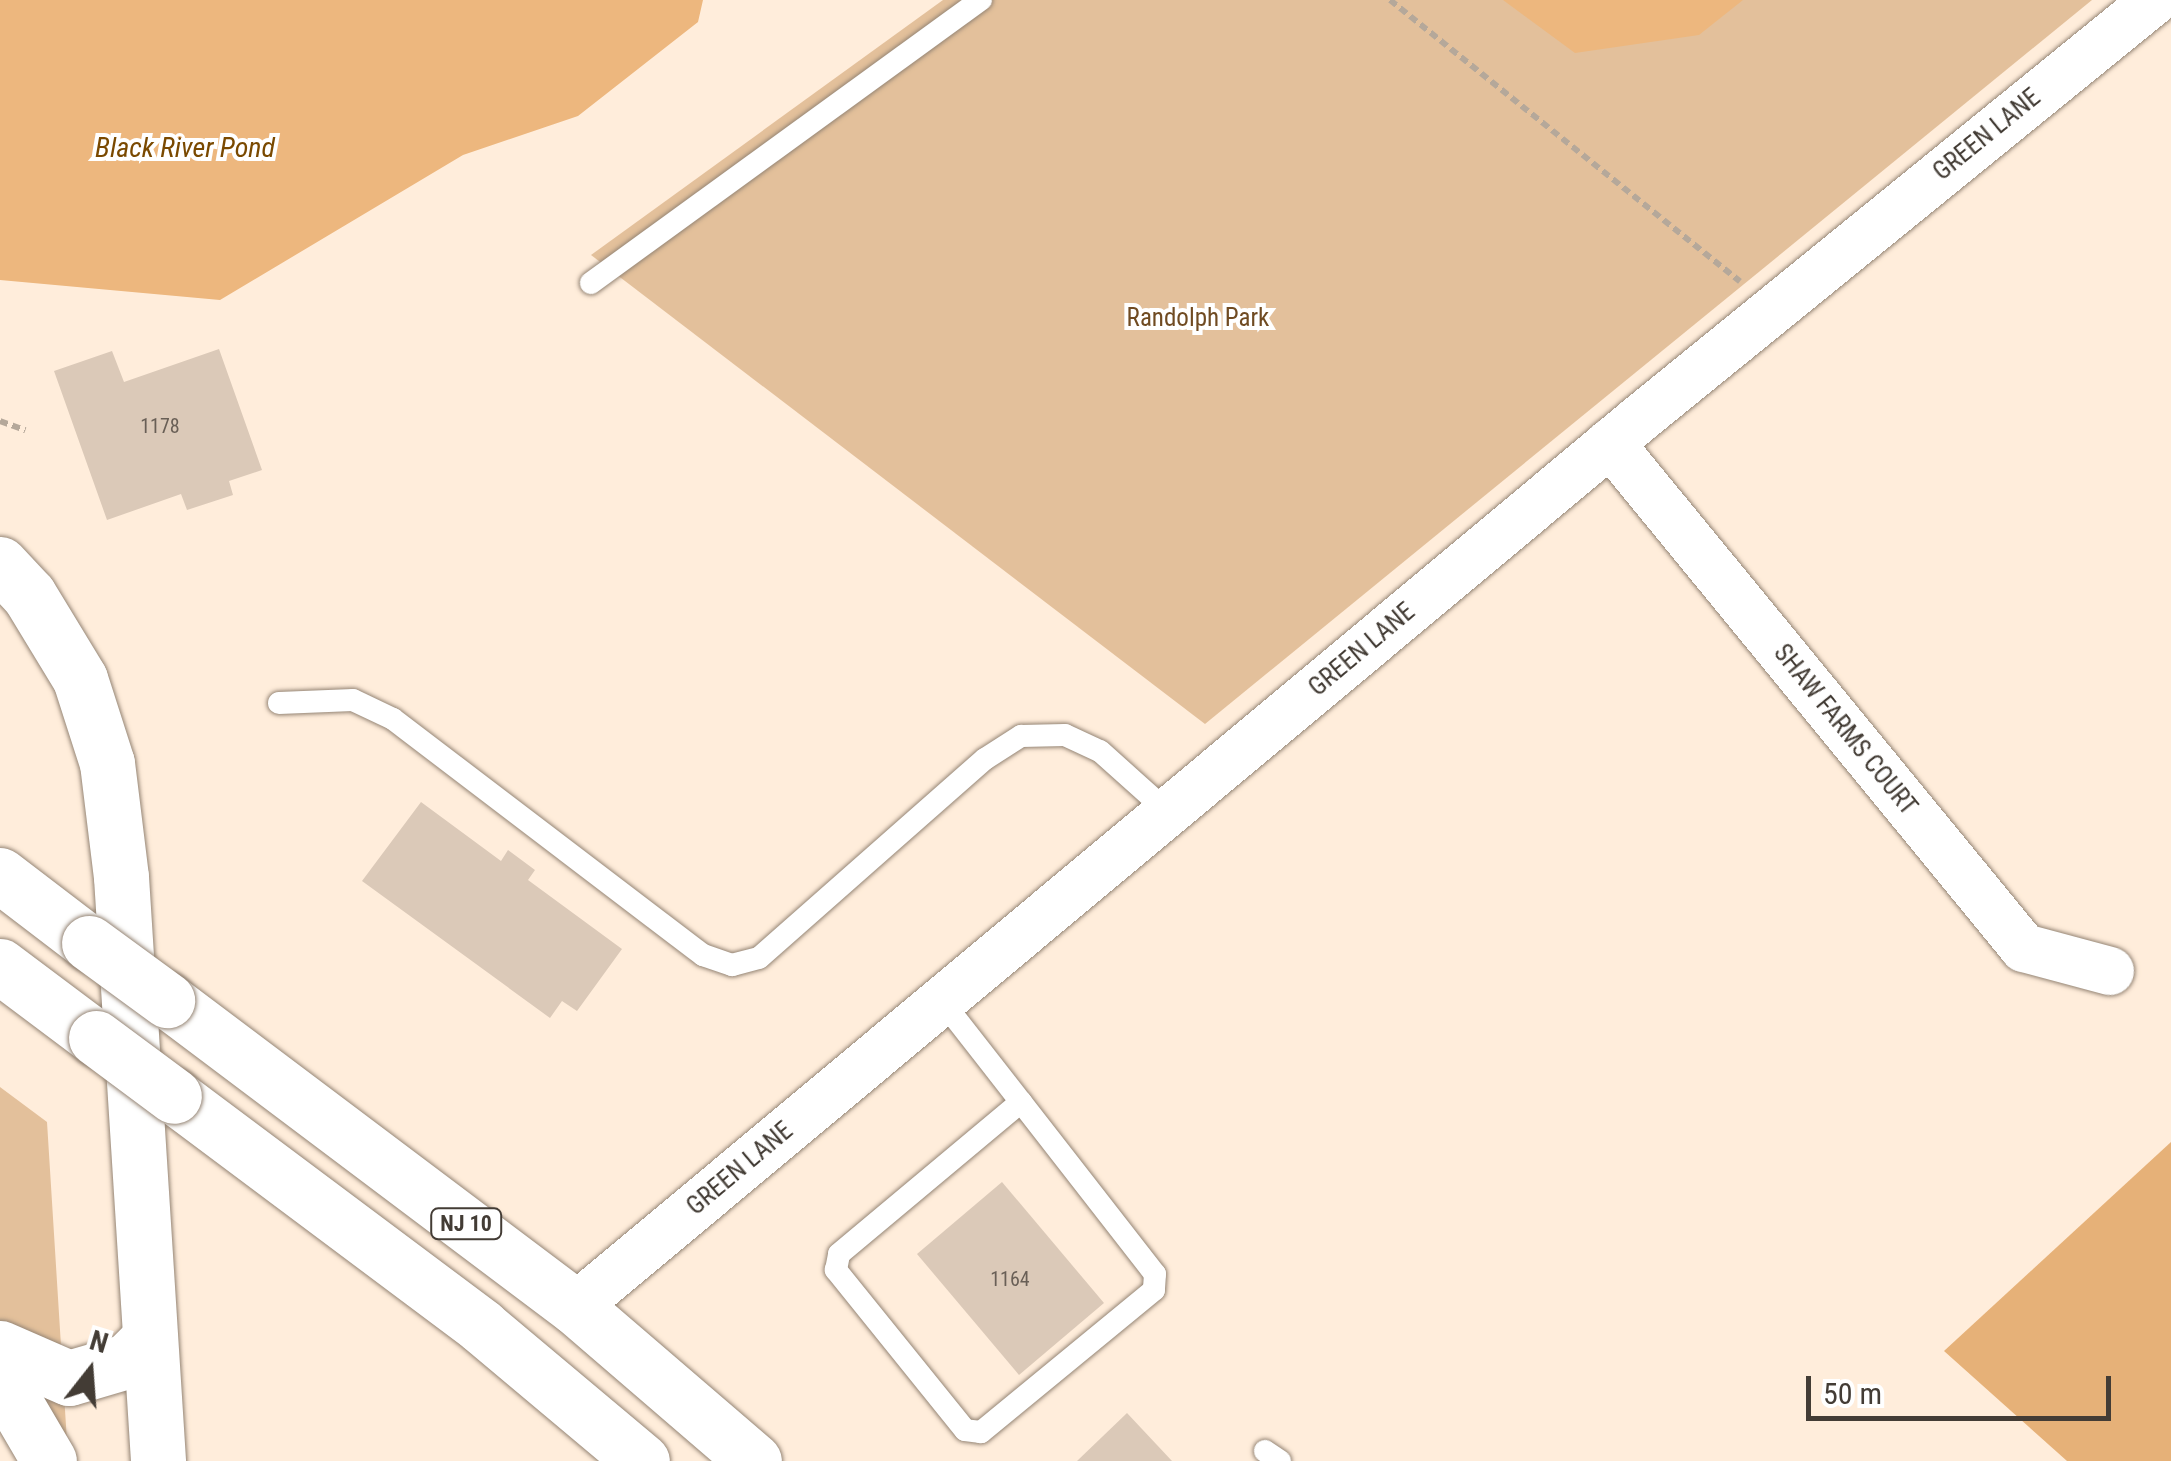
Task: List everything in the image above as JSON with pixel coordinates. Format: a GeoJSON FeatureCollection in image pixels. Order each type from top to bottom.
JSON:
{"type":"FeatureCollection","features":[{"type":"Feature","properties":{"kind":"main road"},"geometry":{"type":"LineString","coordinates":[[0,564],[29,595],[80,679],[107,763],[121,877],[158,1461]]}},
{"type":"Feature","properties":{"kind":"main road","name":"NJ 10"},"geometry":{"type":"LineString","coordinates":[[0,875],[575,1307],[754,1461]]}},
{"type":"Feature","properties":{"kind":"main road","name":"NJ 10"},"geometry":{"type":"LineString","coordinates":[[0,966],[481,1326],[642,1461]]}},
{"type":"Feature","properties":{"kind":"main road"},"geometry":{"type":"LineString","coordinates":[[0,1348],[69,1378],[127,1361],[149,1339]]}},
{"type":"Feature","properties":{"kind":"main road"},"geometry":{"type":"LineString","coordinates":[[0,1377],[49,1461]]}},
{"type":"Feature","properties":{"kind":"street","name":"GREEN LANE"},"geometry":{"type":"LineString","coordinates":[[575,1307],[1610,443],[2155,0]]}},
{"type":"Feature","properties":{"kind":"street","name":"SHAW FARMS COURT"},"geometry":{"type":"LineString","coordinates":[[1610,443],[2024,948],[2110,971]]}},
{"type":"Feature","properties":{"kind":"lane"},"geometry":{"type":"LineString","coordinates":[[591,283],[982,0]]}},
{"type":"Feature","properties":{"kind":"lane"},"geometry":{"type":"LineString","coordinates":[[279,703],[353,700],[393,719],[702,955],[732,966],[758,958],[985,758],[1021,736],[1064,736],[1100,751],[1168,812]]}},
{"type":"Feature","properties":{"kind":"lane"},"geometry":{"type":"LineString","coordinates":[[942,1000],[1155,1274],[1154,1290],[981,1432],[966,1430],[836,1270],[839,1254],[1021,1102]]}},
{"type":"Feature","properties":{"kind":"path"},"geometry":{"type":"LineString","coordinates":[[1390,0],[1776,309]]}},
{"type":"Feature","properties":{"kind":"path"},"geometry":{"type":"LineString","coordinates":[[0,421],[25,430]]}},
{"type":"Feature","properties":{"kind":"green space","name":"Randolph Park"},"geometry":{"type":"Polygon","coordinates":[[[943,0],[2092,0],[1205,724],[591,255],[943,0]]]}},
{"type":"Feature","properties":{"kind":"green space"},"geometry":{"type":"Polygon","coordinates":[[[0,1087],[47,1122],[68,1458],[0,1346],[0,1087]]]}},
{"type":"Feature","properties":{"kind":"shaded area"},"geometry":{"type":"Polygon","coordinates":[[[2171,1142],[2171,1461],[2067,1461],[1944,1351],[2171,1142]]]}},
{"type":"Feature","properties":{"kind":"water","name":"Black River Pond"},"geometry":{"type":"Polygon","coordinates":[[[0,0],[703,0],[698,22],[578,116],[463,155],[220,300],[0,280],[0,0]]]}},
{"type":"Feature","properties":{"kind":"water"},"geometry":{"type":"Polygon","coordinates":[[[1503,0],[1743,0],[1699,35],[1575,53],[1503,0]]]}},
{"type":"Feature","properties":{"kind":"building"},"geometry":{"type":"Polygon","coordinates":[[[219,349],[262,470],[229,481],[233,495],[187,510],[181,494],[107,520],[54,371],[112,351],[124,382],[219,349]]]}},
{"type":"Feature","properties":{"kind":"building"},"geometry":{"type":"Polygon","coordinates":[[[421,802],[501,861],[508,850],[535,870],[528,880],[622,949],[577,1011],[562,1001],[550,1018],[362,881],[421,802]]]}},
{"type":"Feature","properties":{"kind":"building"},"geometry":{"type":"Polygon","coordinates":[[[1002,1182],[1104,1303],[1019,1375],[917,1254],[1002,1182]]]}},
{"type":"Feature","properties":{"kind":"building"},"geometry":{"type":"Polygon","coordinates":[[[1127,1413],[1172,1461],[1077,1461],[1127,1413]]]}}]}
